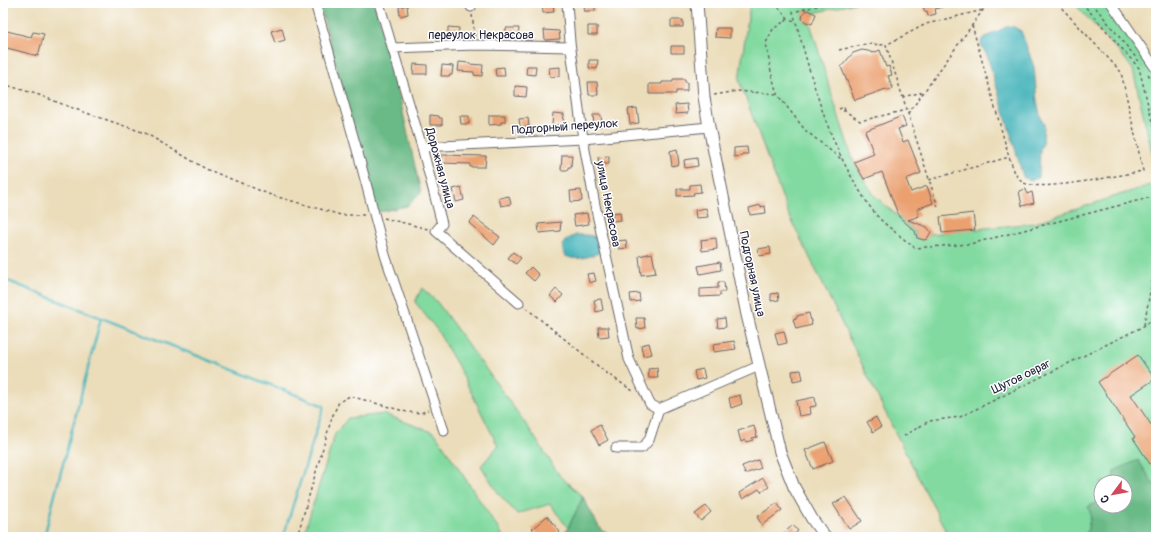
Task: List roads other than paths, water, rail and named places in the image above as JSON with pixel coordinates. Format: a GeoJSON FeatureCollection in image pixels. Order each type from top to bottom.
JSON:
{"type":"FeatureCollection","features":[{"type":"Feature","properties":{"kind":"main road","name":"Подгорная улица"},"geometry":{"type":"LineString","coordinates":[[697,3],[704,97],[709,127],[759,366],[780,452],[794,487],[812,519],[825,537]]}},
{"type":"Feature","properties":{"kind":"street"},"geometry":{"type":"LineString","coordinates":[[315,3],[385,255],[444,431]]}},
{"type":"Feature","properties":{"kind":"street","name":"Дорожная улица"},"geometry":{"type":"LineString","coordinates":[[379,3],[422,147],[442,224],[436,232],[519,303]]}},
{"type":"Feature","properties":{"kind":"street","name":"улица Некрасова"},"geometry":{"type":"LineString","coordinates":[[567,3],[570,47],[583,139],[595,205],[629,359],[650,404],[659,409]]}},
{"type":"Feature","properties":{"kind":"street"},"geometry":{"type":"LineString","coordinates":[[1111,3],[1156,69]]}},
{"type":"Feature","properties":{"kind":"street","name":"переулок Некрасова"},"geometry":{"type":"LineString","coordinates":[[392,48],[476,45],[570,47]]}},
{"type":"Feature","properties":{"kind":"street","name":"Подгорный переулок"},"geometry":{"type":"LineString","coordinates":[[422,147],[583,139],[709,127]]}},
{"type":"Feature","properties":{"kind":"street"},"geometry":{"type":"LineString","coordinates":[[616,448],[642,448],[649,440],[659,409],[759,366]]}},
{"type":"Feature","properties":{"kind":"water"},"geometry":{"type":"Polygon","coordinates":[[[1008,26],[1014,27],[1021,31],[1034,67],[1037,101],[1040,115],[1044,124],[1043,143],[1040,149],[1039,178],[1031,180],[1024,178],[1023,176],[987,55],[981,45],[982,39],[1008,26]]]}},
{"type":"Feature","properties":{"kind":"water"},"geometry":{"type":"Polygon","coordinates":[[[576,235],[586,235],[598,239],[600,242],[599,253],[577,258],[564,255],[564,242],[576,235]]]}},
{"type":"Feature","properties":{"kind":"waterway"},"geometry":{"type":"LineString","coordinates":[[3,279],[324,406],[283,537]]}},
{"type":"Feature","properties":{"kind":"waterway"},"geometry":{"type":"LineString","coordinates":[[44,537],[101,318]]}}]}
